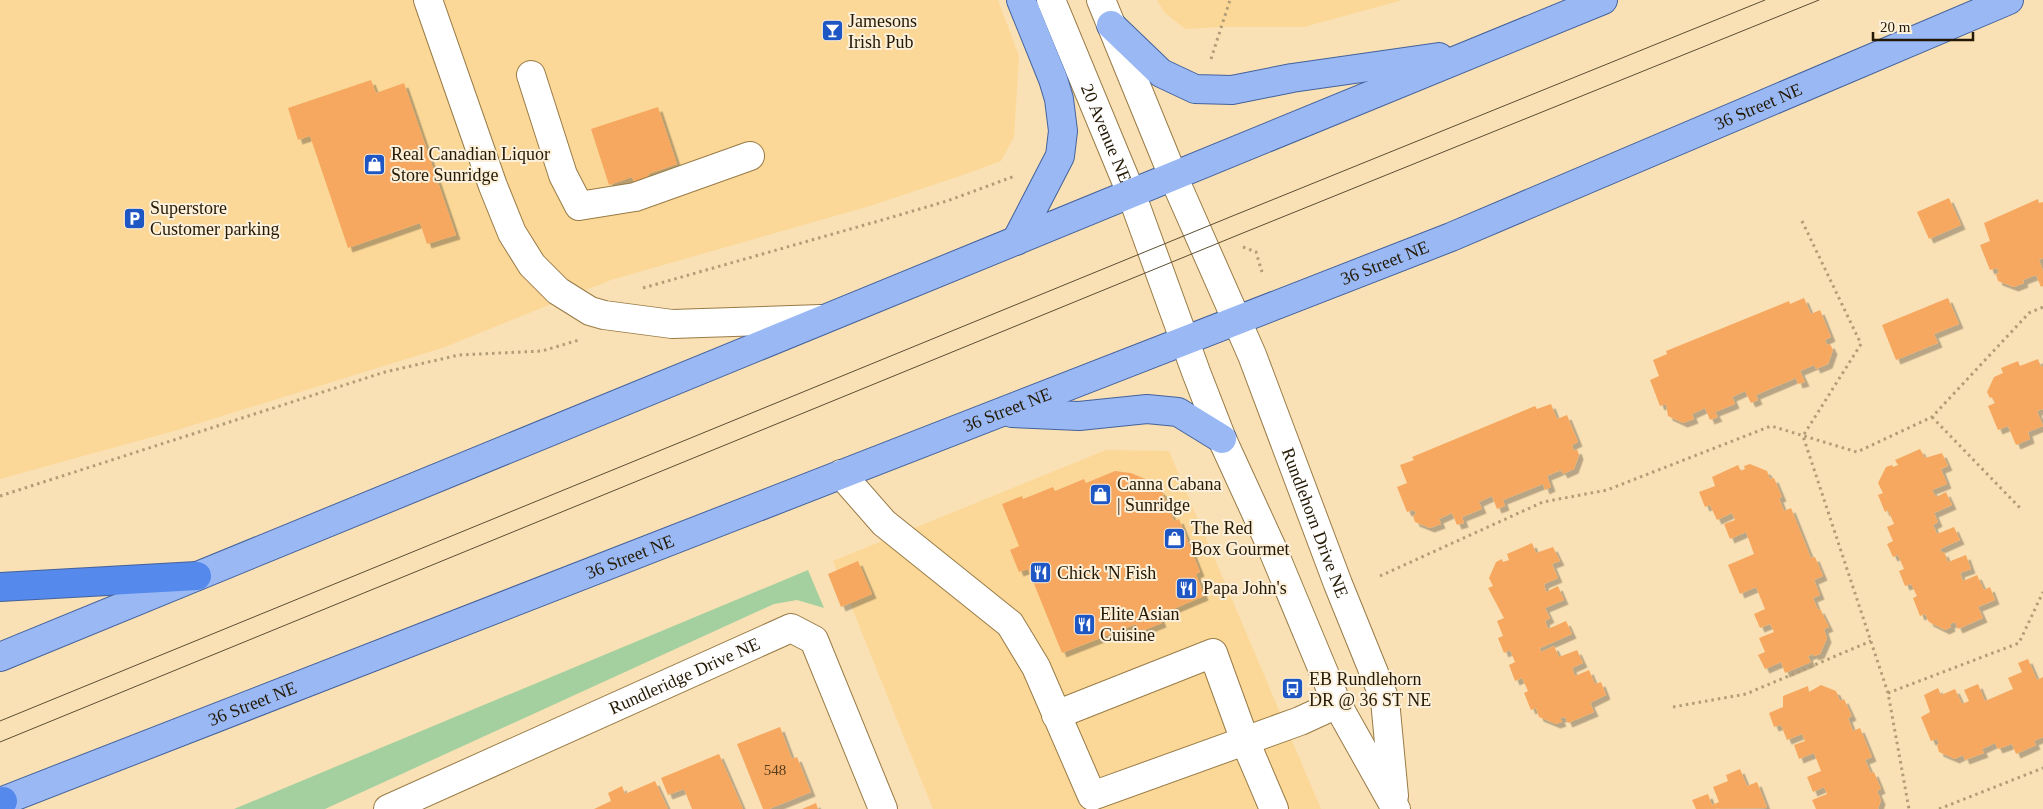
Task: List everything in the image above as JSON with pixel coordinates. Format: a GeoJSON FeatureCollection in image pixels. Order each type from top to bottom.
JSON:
{"type":"FeatureCollection","features":[{"type":"Feature","properties":{"kind":"highway"},"geometry":{"type":"LineString","coordinates":[[0,587],[197,576]]}},
{"type":"Feature","properties":{"kind":"main road"},"geometry":{"type":"LineString","coordinates":[[1016,240],[1060,156],[1063,131],[1059,99],[1053,79],[1021,0]]}},
{"type":"Feature","properties":{"kind":"main road"},"geometry":{"type":"LineString","coordinates":[[0,657],[1603,0]]}},
{"type":"Feature","properties":{"kind":"main road","name":"36 Street NE"},"geometry":{"type":"LineString","coordinates":[[1,802],[1451,237],[2009,0]]}},
{"type":"Feature","properties":{"kind":"main road"},"geometry":{"type":"LineString","coordinates":[[1111,25],[1161,73],[1194,89],[1232,90],[1292,78],[1480,51]]}},
{"type":"Feature","properties":{"kind":"main road"},"geometry":{"type":"LineString","coordinates":[[1001,412],[1079,416],[1147,409],[1178,412],[1222,439]]}},
{"type":"Feature","properties":{"kind":"street"},"geometry":{"type":"LineString","coordinates":[[428,0],[493,186],[512,233],[532,265],[558,291],[590,311],[672,324],[825,319]]}},
{"type":"Feature","properties":{"kind":"street","name":"20 Avenue NE"},"geometry":{"type":"LineString","coordinates":[[1051,0],[1131,193],[1158,268]]}},
{"type":"Feature","properties":{"kind":"street"},"geometry":{"type":"LineString","coordinates":[[1101,0],[1173,176]]}},
{"type":"Feature","properties":{"kind":"street"},"geometry":{"type":"LineString","coordinates":[[531,75],[562,175],[579,206],[635,197],[750,156]]}},
{"type":"Feature","properties":{"kind":"street","name":"Rundlehorn Drive NE"},"geometry":{"type":"LineString","coordinates":[[1173,176],[1258,371],[1338,584],[1385,700],[1396,807]]}},
{"type":"Feature","properties":{"kind":"street","name":"Rundlehorn Drive NE"},"geometry":{"type":"LineString","coordinates":[[1158,268],[1222,439],[1272,548],[1337,704],[1396,807]]}},
{"type":"Feature","properties":{"kind":"street"},"geometry":{"type":"LineString","coordinates":[[841,474],[884,523],[1010,624],[1036,667],[1092,796],[1300,721],[1337,704]]}},
{"type":"Feature","properties":{"kind":"street","name":"Rundleridge Drive NE"},"geometry":{"type":"LineString","coordinates":[[388,809],[791,628],[814,640],[882,809]]}},
{"type":"Feature","properties":{"kind":"street"},"geometry":{"type":"LineString","coordinates":[[1056,715],[1213,653],[1245,741],[1274,809]]}},
{"type":"Feature","properties":{"kind":"path"},"geometry":{"type":"LineString","coordinates":[[1209,65],[1230,0]]}},
{"type":"Feature","properties":{"kind":"path"},"geometry":{"type":"LineString","coordinates":[[0,496],[385,372],[459,355],[542,351],[587,337],[596,328],[613,301],[635,290],[947,201],[1021,172]]}},
{"type":"Feature","properties":{"kind":"path"},"geometry":{"type":"LineString","coordinates":[[1802,221],[1861,344],[1803,436]]}},
{"type":"Feature","properties":{"kind":"path"},"geometry":{"type":"LineString","coordinates":[[1243,247],[1256,252],[1262,272]]}},
{"type":"Feature","properties":{"kind":"path"},"geometry":{"type":"LineString","coordinates":[[1380,576],[1543,502],[1607,490],[1771,426],[1857,452],[1932,417],[2029,313],[2043,307]]}},
{"type":"Feature","properties":{"kind":"path"},"geometry":{"type":"LineString","coordinates":[[1932,417],[2022,510]]}},
{"type":"Feature","properties":{"kind":"path"},"geometry":{"type":"LineString","coordinates":[[1803,436],[1888,693],[1909,809]]}},
{"type":"Feature","properties":{"kind":"path"},"geometry":{"type":"LineString","coordinates":[[1888,693],[2019,643],[2043,592]]}},
{"type":"Feature","properties":{"kind":"path"},"geometry":{"type":"LineString","coordinates":[[1674,707],[1746,694],[1871,641]]}},
{"type":"Feature","properties":{"kind":"path"},"geometry":{"type":"LineString","coordinates":[[1939,809],[2043,768]]}},
{"type":"Feature","properties":{"kind":"shaded area"},"geometry":{"type":"Polygon","coordinates":[[[0,0],[998,0],[1019,56],[1014,137],[1001,161],[960,176],[870,206],[611,280],[445,347],[174,431],[0,479],[0,0]]]}},
{"type":"Feature","properties":{"kind":"shaded area"},"geometry":{"type":"Polygon","coordinates":[[[1157,0],[1403,0],[1304,27],[1185,29],[1164,12],[1157,0]]]}},
{"type":"Feature","properties":{"kind":"shaded area"},"geometry":{"type":"Polygon","coordinates":[[[1106,450],[1169,451],[1321,809],[933,809],[833,561],[1106,450]]]}},
{"type":"Feature","properties":{"kind":"green space"},"geometry":{"type":"Polygon","coordinates":[[[808,570],[824,608],[797,600],[774,604],[325,809],[234,809],[808,570]]]}},
{"type":"Feature","properties":{"kind":"building"},"geometry":{"type":"Polygon","coordinates":[[[371,80],[376,93],[404,83],[456,235],[427,244],[420,223],[348,248],[310,136],[298,140],[288,108],[371,80]]]}},
{"type":"Feature","properties":{"kind":"building"},"geometry":{"type":"Polygon","coordinates":[[[658,107],[677,164],[648,174],[650,180],[635,185],[632,177],[609,185],[591,129],[658,107]]]}},
{"type":"Feature","properties":{"kind":"building"},"geometry":{"type":"Polygon","coordinates":[[[1949,198],[1961,225],[1929,239],[1917,212],[1949,198]]]}},
{"type":"Feature","properties":{"kind":"building"},"geometry":{"type":"Polygon","coordinates":[[[2038,199],[2039,203],[2043,202],[2043,258],[2039,260],[2043,271],[2043,286],[2041,287],[2036,275],[2023,280],[2024,283],[2014,287],[1998,281],[1996,274],[1999,273],[1997,268],[1990,270],[1980,245],[1990,241],[1984,223],[2038,199]]]}},
{"type":"Feature","properties":{"kind":"building"},"geometry":{"type":"Polygon","coordinates":[[[1804,298],[1811,314],[1820,310],[1831,337],[1825,340],[1827,345],[1830,344],[1833,350],[1828,364],[1816,369],[1814,365],[1800,371],[1805,382],[1798,384],[1796,378],[1756,395],[1758,400],[1751,403],[1745,391],[1732,397],[1735,404],[1715,412],[1718,417],[1710,420],[1705,408],[1692,414],[1694,419],[1683,423],[1668,416],[1666,404],[1660,406],[1650,380],[1659,376],[1653,360],[1667,354],[1666,351],[1789,301],[1790,304],[1804,298]]]}},
{"type":"Feature","properties":{"kind":"building"},"geometry":{"type":"Polygon","coordinates":[[[1948,298],[1959,324],[1934,334],[1938,343],[1896,360],[1882,325],[1948,298]]]}},
{"type":"Feature","properties":{"kind":"building"},"geometry":{"type":"Polygon","coordinates":[[[2038,359],[2041,367],[2043,366],[2043,409],[2037,411],[2043,426],[2028,432],[2030,439],[2016,445],[2008,426],[1998,430],[1988,406],[1995,403],[1987,392],[1994,377],[2003,373],[2001,368],[2018,361],[2020,366],[2038,359]]]}},
{"type":"Feature","properties":{"kind":"building"},"geometry":{"type":"Polygon","coordinates":[[[1551,404],[1557,419],[1567,415],[1578,442],[1572,445],[1574,451],[1577,449],[1579,455],[1574,469],[1563,474],[1561,470],[1547,476],[1551,487],[1545,490],[1543,484],[1503,500],[1505,506],[1497,509],[1492,496],[1479,502],[1482,509],[1462,517],[1464,523],[1457,525],[1452,513],[1439,519],[1441,524],[1430,528],[1415,522],[1413,516],[1416,514],[1414,510],[1407,512],[1397,487],[1407,483],[1400,465],[1414,460],[1412,457],[1535,406],[1537,409],[1551,404]]]}},
{"type":"Feature","properties":{"kind":"building"},"geometry":{"type":"Polygon","coordinates":[[[1920,449],[1925,458],[1942,453],[1948,466],[1941,469],[1947,484],[1932,490],[1936,497],[1946,492],[1952,505],[1934,513],[1938,522],[1933,525],[1937,534],[1954,527],[1960,540],[1940,549],[1942,553],[1944,552],[1948,562],[1966,555],[1971,569],[1960,573],[1963,581],[1977,575],[1984,590],[1990,587],[1995,600],[1978,607],[1983,618],[1958,629],[1955,622],[1950,624],[1951,627],[1945,630],[1929,622],[1925,614],[1920,616],[1913,598],[1917,596],[1911,584],[1905,586],[1899,571],[1904,569],[1898,555],[1893,557],[1887,544],[1893,541],[1887,527],[1894,524],[1888,510],[1885,512],[1878,495],[1883,493],[1878,483],[1886,467],[1898,465],[1895,460],[1920,449]]]}},
{"type":"Feature","properties":{"kind":"building"},"geometry":{"type":"Polygon","coordinates":[[[1750,464],[1767,471],[1770,479],[1774,478],[1782,497],[1779,498],[1784,511],[1791,508],[1811,558],[1815,557],[1823,576],[1814,580],[1820,595],[1813,598],[1829,627],[1824,629],[1827,638],[1820,654],[1808,656],[1811,662],[1785,673],[1781,662],[1765,669],[1758,655],[1765,652],[1759,638],[1774,632],[1770,624],[1760,628],[1754,614],[1765,609],[1756,587],[1740,594],[1728,565],[1754,554],[1746,532],[1730,539],[1724,524],[1735,520],[1732,513],[1717,520],[1710,505],[1705,507],[1699,492],[1715,486],[1712,477],[1738,465],[1741,471],[1745,469],[1744,466],[1750,464]]]}},
{"type":"Feature","properties":{"kind":"building"},"geometry":{"type":"Polygon","coordinates":[[[1115,471],[1131,473],[1150,481],[1162,492],[1174,521],[1179,519],[1200,572],[1196,574],[1204,596],[1159,615],[1162,623],[1139,632],[1136,624],[1062,653],[1028,569],[1019,572],[1010,550],[1019,546],[1002,504],[1022,496],[1023,499],[1053,487],[1055,491],[1084,479],[1086,483],[1115,471]]]}},
{"type":"Feature","properties":{"kind":"building"},"geometry":{"type":"Polygon","coordinates":[[[1532,543],[1536,553],[1553,547],[1560,561],[1552,564],[1558,578],[1544,584],[1546,592],[1558,586],[1564,600],[1545,608],[1550,618],[1545,621],[1548,629],[1566,621],[1572,634],[1540,648],[1541,652],[1554,646],[1559,657],[1577,650],[1583,663],[1572,668],[1575,676],[1589,670],[1595,684],[1601,682],[1606,695],[1590,703],[1594,712],[1568,723],[1565,717],[1560,718],[1562,722],[1556,724],[1539,717],[1536,708],[1531,710],[1524,693],[1528,691],[1522,678],[1515,681],[1509,665],[1515,662],[1510,650],[1504,653],[1498,638],[1503,636],[1497,621],[1504,618],[1488,588],[1493,586],[1489,578],[1496,562],[1502,559],[1503,562],[1509,560],[1507,554],[1532,543]]]}},
{"type":"Feature","properties":{"kind":"building"},"geometry":{"type":"Polygon","coordinates":[[[858,561],[872,594],[841,607],[828,574],[858,561]]]}},
{"type":"Feature","properties":{"kind":"building"},"geometry":{"type":"Polygon","coordinates":[[[2028,659],[2037,680],[2043,677],[2043,737],[2034,741],[2036,745],[2016,754],[2012,744],[1998,749],[1995,743],[1982,749],[1984,753],[1965,760],[1963,755],[1955,759],[1939,752],[1937,739],[1931,741],[1921,717],[1930,712],[1924,695],[1938,688],[1941,695],[1955,689],[1962,704],[1969,701],[1964,690],[1978,684],[1985,701],[2013,689],[2008,678],[2022,672],[2018,663],[2028,659]]]}},
{"type":"Feature","properties":{"kind":"building"},"geometry":{"type":"Polygon","coordinates":[[[1821,685],[1836,691],[1840,701],[1844,699],[1852,716],[1848,718],[1853,731],[1860,728],[1872,757],[1865,760],[1871,773],[1874,772],[1881,789],[1877,791],[1881,800],[1878,809],[1816,809],[1812,800],[1827,794],[1824,787],[1813,792],[1807,777],[1821,771],[1814,753],[1799,759],[1794,745],[1805,741],[1802,734],[1787,740],[1781,725],[1774,727],[1769,713],[1783,707],[1783,696],[1808,686],[1809,692],[1821,685]]]}},
{"type":"Feature","properties":{"kind":"building"},"geometry":{"type":"Polygon","coordinates":[[[780,727],[792,759],[797,757],[811,792],[769,809],[763,809],[737,744],[780,727]]]}},
{"type":"Feature","properties":{"kind":"building"},"geometry":{"type":"Polygon","coordinates":[[[719,754],[743,809],[692,809],[684,789],[668,795],[661,778],[719,754]]]}},
{"type":"Feature","properties":{"kind":"building"},"geometry":{"type":"Polygon","coordinates":[[[1740,769],[1747,786],[1757,782],[1767,808],[1696,809],[1692,800],[1708,794],[1712,805],[1719,802],[1713,787],[1728,781],[1726,775],[1740,769]]]}},
{"type":"Feature","properties":{"kind":"building"},"geometry":{"type":"Polygon","coordinates":[[[655,781],[668,809],[594,809],[611,801],[608,793],[622,786],[625,794],[655,781]]]}},
{"type":"Feature","properties":{"kind":"building"},"geometry":{"type":"Polygon","coordinates":[[[816,803],[818,809],[802,809],[816,803]]]}},
{"type":"Feature","properties":{"kind":"tram line"},"geometry":{"type":"LineString","coordinates":[[0,721],[1765,0]]}},
{"type":"Feature","properties":{"kind":"tram line"},"geometry":{"type":"LineString","coordinates":[[0,742],[1238,235],[1819,0]]}},
{"type":"Feature","properties":{"kind":"place","name":"Jamesons Irish Pub"},"geometry":{"type":"Point","coordinates":[832,31]}},
{"type":"Feature","properties":{"kind":"place","name":"Real Canadian Liquor Store Sunridge"},"geometry":{"type":"Point","coordinates":[375,164]}},
{"type":"Feature","properties":{"kind":"place","name":"Superstore Customer parking"},"geometry":{"type":"Point","coordinates":[134,218]}},
{"type":"Feature","properties":{"kind":"place","name":"Canna Cabana | Sunridge"},"geometry":{"type":"Point","coordinates":[1101,494]}},
{"type":"Feature","properties":{"kind":"place","name":"The Red Box Gourmet"},"geometry":{"type":"Point","coordinates":[1175,538]}},
{"type":"Feature","properties":{"kind":"place","name":"Chick 'N Fish"},"geometry":{"type":"Point","coordinates":[1041,573]}},
{"type":"Feature","properties":{"kind":"place","name":"Papa John's"},"geometry":{"type":"Point","coordinates":[1187,588]}},
{"type":"Feature","properties":{"kind":"place","name":"Elite Asian Cuisine"},"geometry":{"type":"Point","coordinates":[1084,624]}},
{"type":"Feature","properties":{"kind":"place","name":"EB Rundlehorn DR @ 36 ST NE"},"geometry":{"type":"Point","coordinates":[1293,689]}}]}
